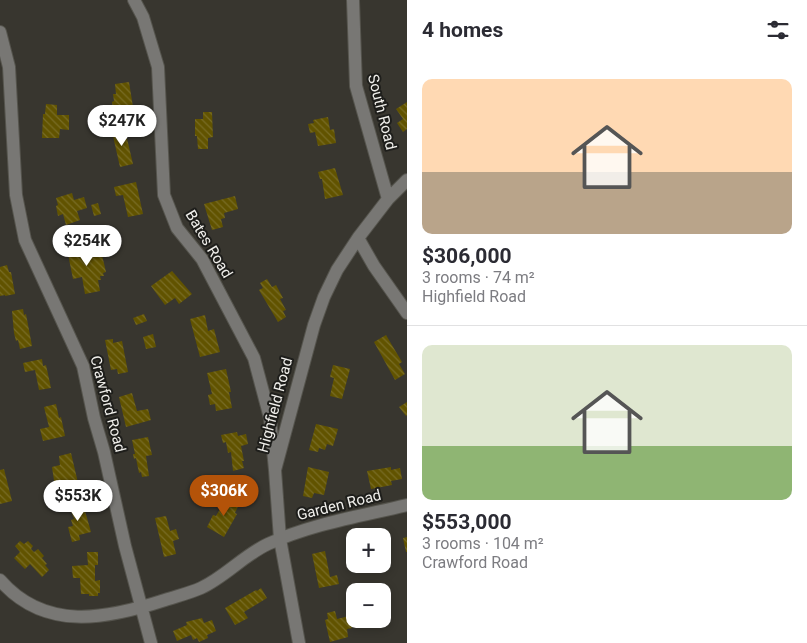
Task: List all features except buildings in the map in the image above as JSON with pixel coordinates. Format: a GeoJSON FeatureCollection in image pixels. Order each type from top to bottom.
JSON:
{"type":"FeatureCollection","features":[{"type":"Feature","properties":{"kind":"street","name":"Bates Road"},"geometry":{"type":"LineString","coordinates":[[134,0],[143,17],[158,67],[164,195],[177,228],[202,259],[254,358],[270,418],[275,470]]}},
{"type":"Feature","properties":{"kind":"street","name":"South Road"},"geometry":{"type":"LineString","coordinates":[[353,0],[356,86],[388,199]]}},
{"type":"Feature","properties":{"kind":"street","name":"Crawford Road"},"geometry":{"type":"LineString","coordinates":[[0,32],[9,67],[16,195],[25,240],[83,366],[151,643]]}},
{"type":"Feature","properties":{"kind":"street","name":"Highfield Road"},"geometry":{"type":"LineString","coordinates":[[280,539],[275,470],[314,325],[324,297],[337,270],[358,238],[388,199],[407,180]]}},
{"type":"Feature","properties":{"kind":"street"},"geometry":{"type":"LineString","coordinates":[[358,238],[374,266],[407,313]]}},
{"type":"Feature","properties":{"kind":"street","name":"Garden Road"},"geometry":{"type":"LineString","coordinates":[[280,539],[302,530],[407,505]]}},
{"type":"Feature","properties":{"kind":"street"},"geometry":{"type":"LineString","coordinates":[[0,580],[7,588],[44,612],[74,618],[130,612],[202,588],[266,545],[280,539],[299,643]]}}]}
